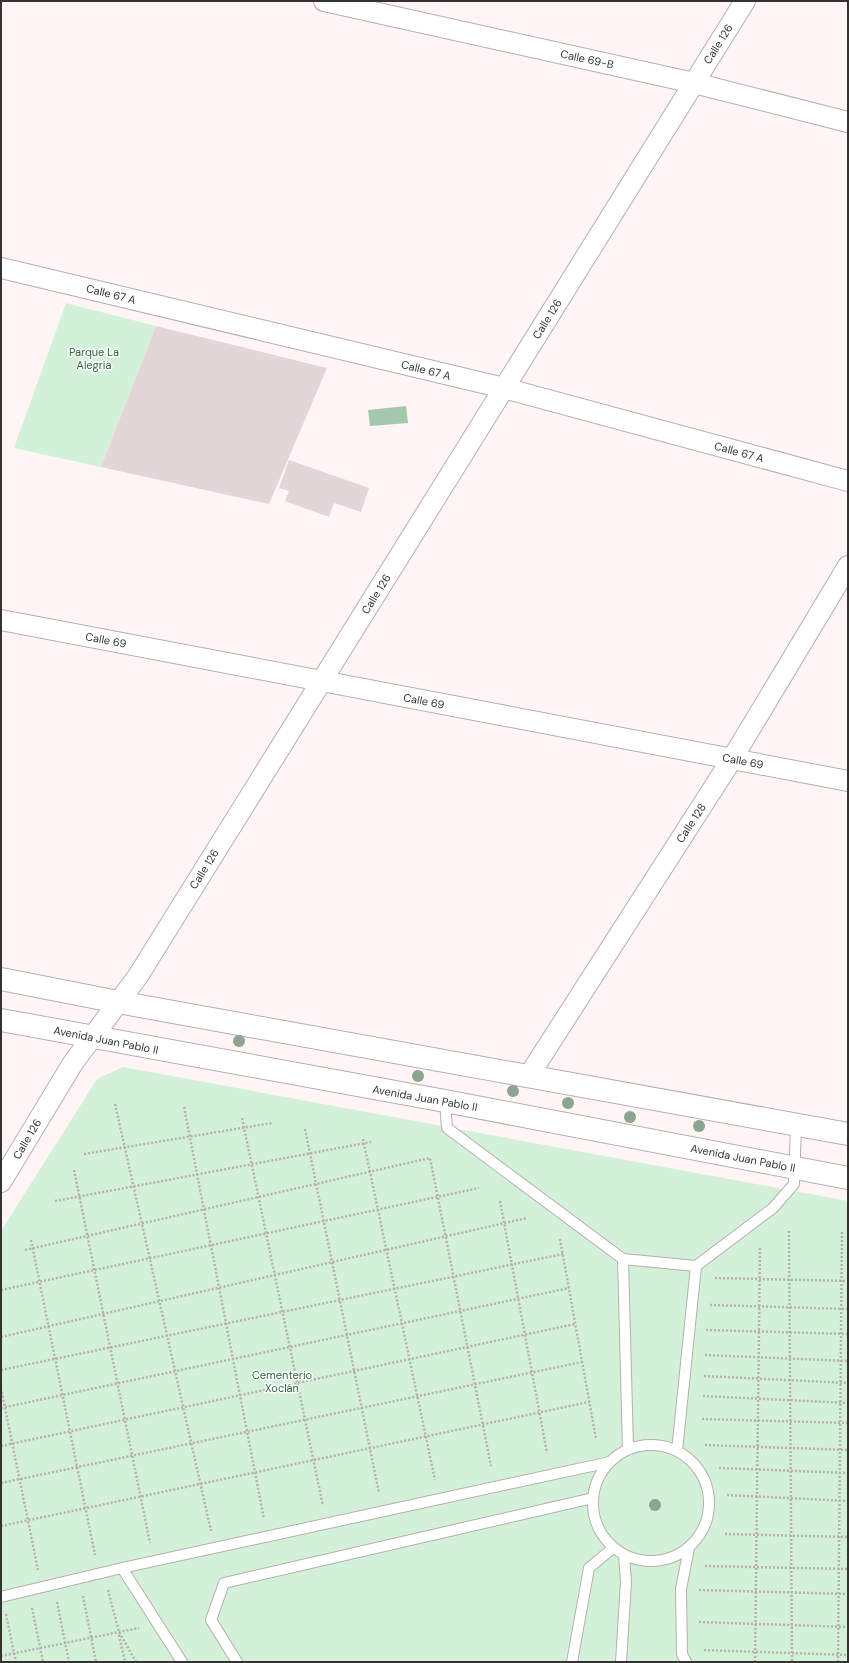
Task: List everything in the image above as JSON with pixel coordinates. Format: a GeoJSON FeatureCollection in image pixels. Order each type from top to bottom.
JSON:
{"type":"FeatureCollection","features":[{"type":"Feature","properties":{"kind":"main road"},"geometry":{"type":"LineString","coordinates":[[1,979],[118,1002],[848,1134]]}},
{"type":"Feature","properties":{"kind":"main road","name":"Avenida Juan Pablo II"},"geometry":{"type":"LineString","coordinates":[[1,1020],[91,1038],[445,1101],[848,1178]]}},
{"type":"Feature","properties":{"kind":"street","name":"Calle 69-B"},"geometry":{"type":"LineString","coordinates":[[324,1],[694,83],[848,122]]}},
{"type":"Feature","properties":{"kind":"street","name":"Calle 126"},"geometry":{"type":"LineString","coordinates":[[1,1182],[73,1063],[138,976],[745,1]]}},
{"type":"Feature","properties":{"kind":"street","name":"Calle 67 A"},"geometry":{"type":"LineString","coordinates":[[1,268],[504,388],[848,481]]}},
{"type":"Feature","properties":{"kind":"street","name":"Calle 128"},"geometry":{"type":"LineString","coordinates":[[528,1077],[732,759],[848,566]]}},
{"type":"Feature","properties":{"kind":"street","name":"Calle 69"},"geometry":{"type":"LineString","coordinates":[[1,620],[848,781]]}},
{"type":"Feature","properties":{"kind":"lane"},"geometry":{"type":"LineString","coordinates":[[445,1101],[447,1128],[623,1259],[696,1266],[773,1208],[794,1184],[796,1169],[796,1125]]}},
{"type":"Feature","properties":{"kind":"lane"},"geometry":{"type":"LineString","coordinates":[[623,1259],[628,1450]]}},
{"type":"Feature","properties":{"kind":"lane"},"geometry":{"type":"LineString","coordinates":[[677,1451],[696,1266]]}},
{"type":"Feature","properties":{"kind":"lane"},"geometry":{"type":"LineString","coordinates":[[645,1445],[662,1446],[677,1451],[693,1462],[705,1478],[710,1497],[709,1516],[702,1534],[689,1548],[673,1558],[655,1562],[637,1560],[624,1555],[613,1548],[602,1536],[595,1521],[593,1498],[594,1490],[600,1475],[610,1462],[628,1450],[645,1445]]}},
{"type":"Feature","properties":{"kind":"lane"},"geometry":{"type":"LineString","coordinates":[[1,1597],[122,1568],[610,1462]]}},
{"type":"Feature","properties":{"kind":"lane"},"geometry":{"type":"LineString","coordinates":[[237,1662],[211,1620],[224,1583],[593,1498]]}},
{"type":"Feature","properties":{"kind":"lane"},"geometry":{"type":"LineString","coordinates":[[572,1662],[589,1568],[613,1548]]}},
{"type":"Feature","properties":{"kind":"lane"},"geometry":{"type":"LineString","coordinates":[[686,1662],[682,1654],[681,1589],[689,1548]]}},
{"type":"Feature","properties":{"kind":"lane"},"geometry":{"type":"LineString","coordinates":[[621,1662],[626,1582],[624,1555]]}},
{"type":"Feature","properties":{"kind":"lane"},"geometry":{"type":"LineString","coordinates":[[122,1568],[182,1662]]}},
{"type":"Feature","properties":{"kind":"path"},"geometry":{"type":"LineString","coordinates":[[115,1104],[211,1534]]}},
{"type":"Feature","properties":{"kind":"path"},"geometry":{"type":"LineString","coordinates":[[184,1107],[264,1521]]}},
{"type":"Feature","properties":{"kind":"path"},"geometry":{"type":"LineString","coordinates":[[242,1118],[323,1507]]}},
{"type":"Feature","properties":{"kind":"path"},"geometry":{"type":"LineString","coordinates":[[84,1154],[272,1123]]}},
{"type":"Feature","properties":{"kind":"path"},"geometry":{"type":"LineString","coordinates":[[305,1129],[379,1494]]}},
{"type":"Feature","properties":{"kind":"path"},"geometry":{"type":"LineString","coordinates":[[363,1139],[435,1480]]}},
{"type":"Feature","properties":{"kind":"path"},"geometry":{"type":"LineString","coordinates":[[56,1201],[372,1142]]}},
{"type":"Feature","properties":{"kind":"path"},"geometry":{"type":"LineString","coordinates":[[25,1250],[430,1158],[491,1466]]}},
{"type":"Feature","properties":{"kind":"path"},"geometry":{"type":"LineString","coordinates":[[74,1170],[151,1548]]}},
{"type":"Feature","properties":{"kind":"path"},"geometry":{"type":"LineString","coordinates":[[1,1290],[479,1188]]}},
{"type":"Feature","properties":{"kind":"path"},"geometry":{"type":"LineString","coordinates":[[500,1201],[547,1453]]}},
{"type":"Feature","properties":{"kind":"path"},"geometry":{"type":"LineString","coordinates":[[1,1337],[527,1218]]}},
{"type":"Feature","properties":{"kind":"path"},"geometry":{"type":"LineString","coordinates":[[838,1662],[842,1230]]}},
{"type":"Feature","properties":{"kind":"path"},"geometry":{"type":"LineString","coordinates":[[789,1231],[792,1662]]}},
{"type":"Feature","properties":{"kind":"path"},"geometry":{"type":"LineString","coordinates":[[560,1239],[596,1439]]}},
{"type":"Feature","properties":{"kind":"path"},"geometry":{"type":"LineString","coordinates":[[31,1240],[96,1560]]}},
{"type":"Feature","properties":{"kind":"path"},"geometry":{"type":"LineString","coordinates":[[756,1662],[760,1246]]}},
{"type":"Feature","properties":{"kind":"path"},"geometry":{"type":"LineString","coordinates":[[1,1370],[563,1254]]}},
{"type":"Feature","properties":{"kind":"path"},"geometry":{"type":"LineString","coordinates":[[715,1278],[848,1281]]}},
{"type":"Feature","properties":{"kind":"path"},"geometry":{"type":"LineString","coordinates":[[1,1408],[569,1288]]}},
{"type":"Feature","properties":{"kind":"path"},"geometry":{"type":"LineString","coordinates":[[708,1305],[848,1309]]}},
{"type":"Feature","properties":{"kind":"path"},"geometry":{"type":"LineString","coordinates":[[1,1446],[575,1324]]}},
{"type":"Feature","properties":{"kind":"path"},"geometry":{"type":"LineString","coordinates":[[706,1330],[848,1334]]}},
{"type":"Feature","properties":{"kind":"path"},"geometry":{"type":"LineString","coordinates":[[705,1355],[848,1361]]}},
{"type":"Feature","properties":{"kind":"path"},"geometry":{"type":"LineString","coordinates":[[1,1483],[582,1362]]}},
{"type":"Feature","properties":{"kind":"path"},"geometry":{"type":"LineString","coordinates":[[704,1376],[848,1383]]}},
{"type":"Feature","properties":{"kind":"path"},"geometry":{"type":"LineString","coordinates":[[1,1388],[39,1572]]}},
{"type":"Feature","properties":{"kind":"path"},"geometry":{"type":"LineString","coordinates":[[703,1396],[848,1403]]}},
{"type":"Feature","properties":{"kind":"path"},"geometry":{"type":"LineString","coordinates":[[1,1526],[590,1402]]}},
{"type":"Feature","properties":{"kind":"path"},"geometry":{"type":"LineString","coordinates":[[702,1419],[848,1423]]}},
{"type":"Feature","properties":{"kind":"path"},"geometry":{"type":"LineString","coordinates":[[705,1445],[848,1450]]}},
{"type":"Feature","properties":{"kind":"path"},"geometry":{"type":"LineString","coordinates":[[718,1468],[848,1473]]}},
{"type":"Feature","properties":{"kind":"path"},"geometry":{"type":"LineString","coordinates":[[728,1495],[848,1501]]}},
{"type":"Feature","properties":{"kind":"path"},"geometry":{"type":"LineString","coordinates":[[725,1534],[848,1537]]}},
{"type":"Feature","properties":{"kind":"path"},"geometry":{"type":"LineString","coordinates":[[703,1566],[848,1569]]}},
{"type":"Feature","properties":{"kind":"path"},"geometry":{"type":"LineString","coordinates":[[108,1589],[125,1662]]}},
{"type":"Feature","properties":{"kind":"path"},"geometry":{"type":"LineString","coordinates":[[699,1590],[848,1594]]}},
{"type":"Feature","properties":{"kind":"path"},"geometry":{"type":"LineString","coordinates":[[82,1594],[96,1662]]}},
{"type":"Feature","properties":{"kind":"path"},"geometry":{"type":"LineString","coordinates":[[57,1599],[69,1662]]}},
{"type":"Feature","properties":{"kind":"path"},"geometry":{"type":"LineString","coordinates":[[32,1604],[44,1662]]}},
{"type":"Feature","properties":{"kind":"path"},"geometry":{"type":"LineString","coordinates":[[5,1610],[16,1662]]}},
{"type":"Feature","properties":{"kind":"path"},"geometry":{"type":"LineString","coordinates":[[698,1622],[848,1627]]}},
{"type":"Feature","properties":{"kind":"path"},"geometry":{"type":"LineString","coordinates":[[1,1656],[145,1627]]}},
{"type":"Feature","properties":{"kind":"path"},"geometry":{"type":"LineString","coordinates":[[119,1632],[136,1662]]}},
{"type":"Feature","properties":{"kind":"path"},"geometry":{"type":"LineString","coordinates":[[704,1650],[848,1655]]}},
{"type":"Feature","properties":{"kind":"green space","name":"Parque La Alegria"},"geometry":{"type":"Polygon","coordinates":[[[66,303],[156,326],[101,467],[14,448],[66,303]]]}},
{"type":"Feature","properties":{"kind":"green space","name":"Cementerio Xoclán"},"geometry":{"type":"Polygon","coordinates":[[[123,1067],[848,1201],[848,1662],[1,1662],[1,1231],[97,1079],[123,1067]]]}},
{"type":"Feature","properties":{"kind":"shaded area"},"geometry":{"type":"Polygon","coordinates":[[[406,406],[408,423],[370,426],[368,410],[406,406]]]}},
{"type":"Feature","properties":{"kind":"building"},"geometry":{"type":"Polygon","coordinates":[[[156,326],[327,368],[269,504],[101,467],[156,326]]]}},
{"type":"Feature","properties":{"kind":"building"},"geometry":{"type":"Polygon","coordinates":[[[289,460],[369,488],[361,512],[334,503],[329,517],[285,501],[289,491],[279,488],[289,460]]]}}]}
